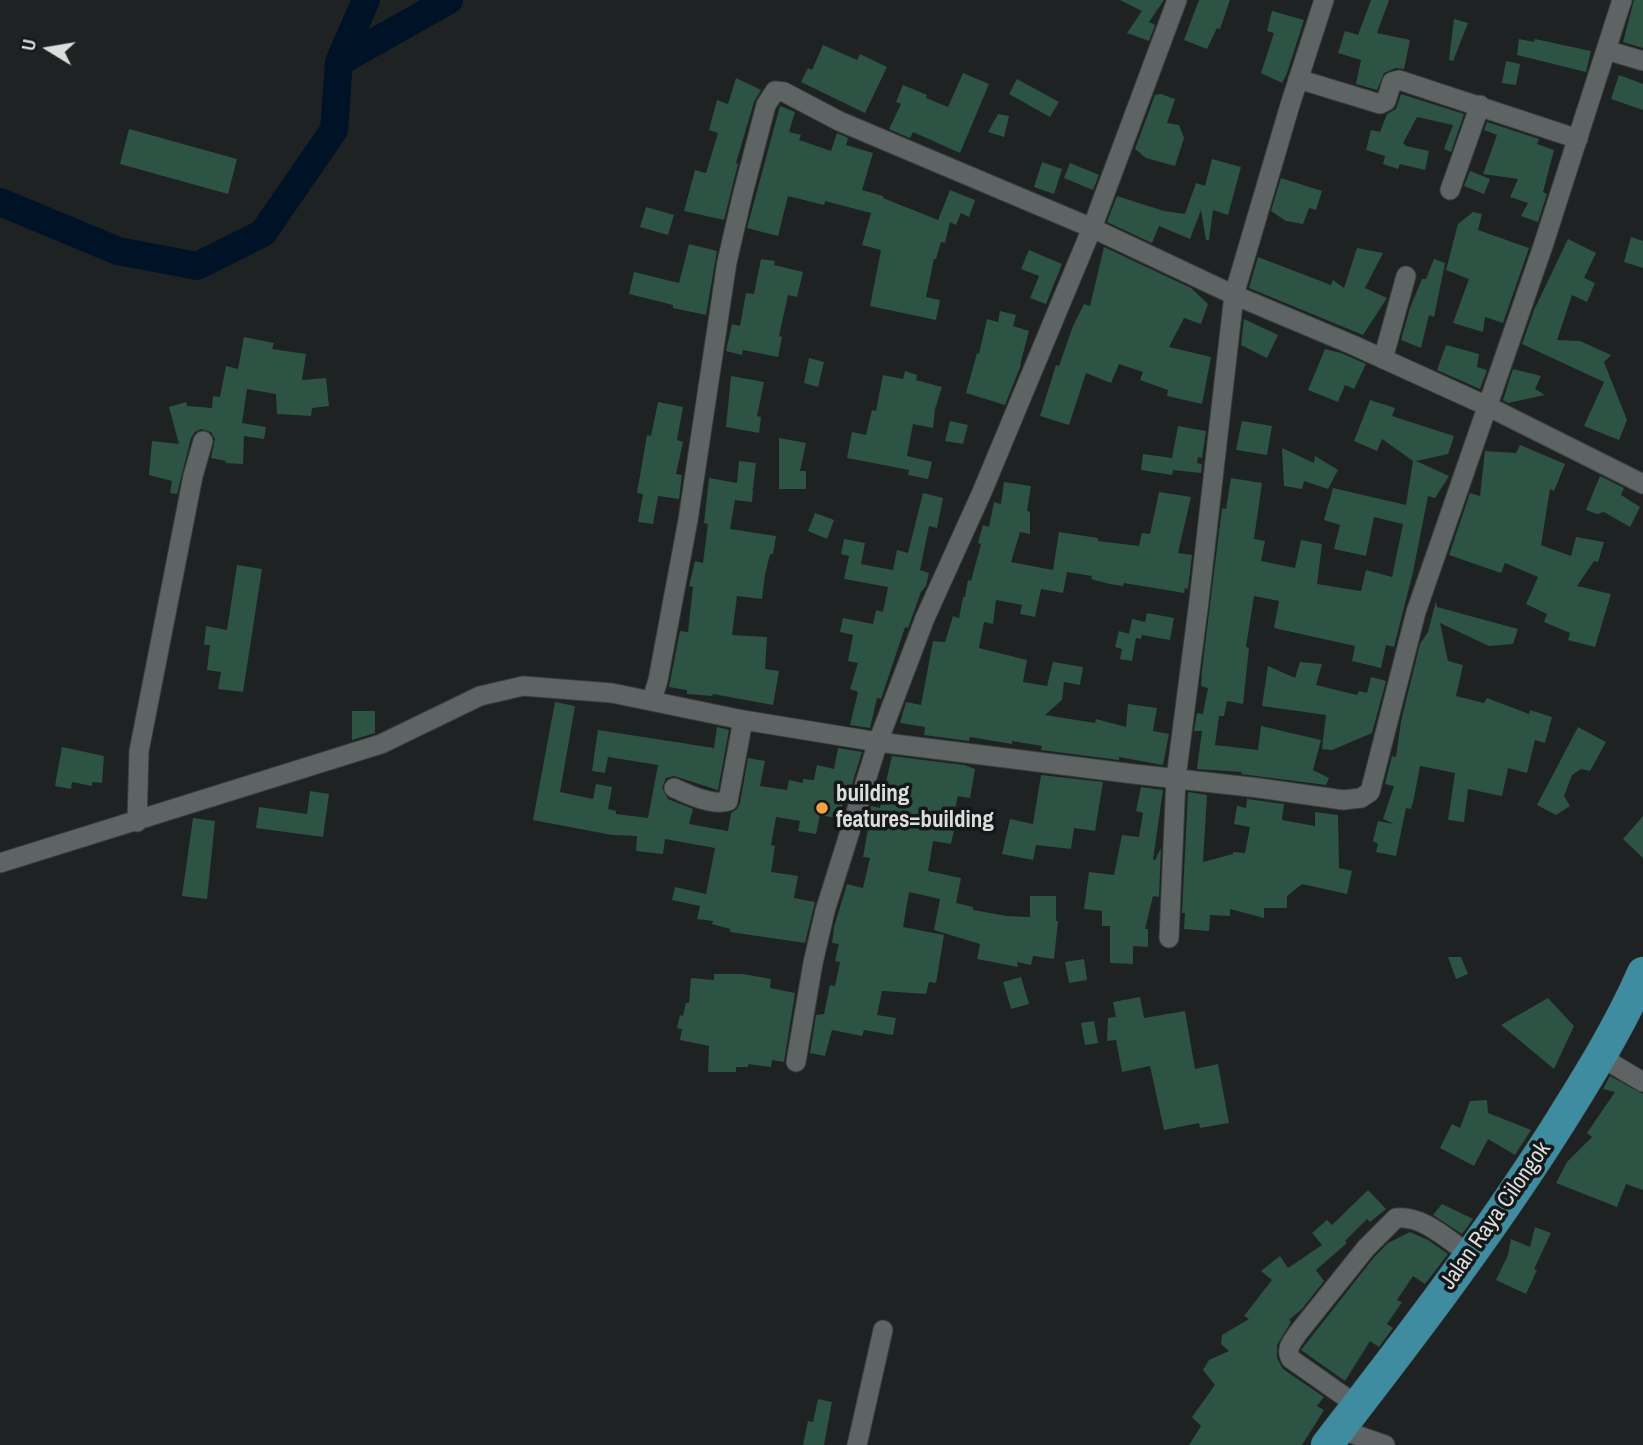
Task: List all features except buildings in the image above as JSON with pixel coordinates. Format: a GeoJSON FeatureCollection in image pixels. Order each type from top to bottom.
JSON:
{"type":"FeatureCollection","features":[{"type":"Feature","properties":{"kind":"highway","name":"Jalan Raya Cilongok"},"geometry":{"type":"LineString","coordinates":[[1341,1427],[1470,1255],[1533,1165],[1601,1057],[1643,973]]}},
{"type":"Feature","properties":{"kind":"street"},"geometry":{"type":"LineString","coordinates":[[796,1062],[825,911],[878,742],[925,618],[982,492],[1092,228],[1177,0]]}},
{"type":"Feature","properties":{"kind":"street"},"geometry":{"type":"LineString","coordinates":[[1169,938],[1176,778],[1234,295],[1324,0]]}},
{"type":"Feature","properties":{"kind":"street"},"geometry":{"type":"LineString","coordinates":[[0,863],[381,744],[480,696],[523,686],[612,693],[743,720],[878,742],[1343,800],[1361,798],[1370,792],[1416,612],[1578,139],[1622,0]]}},
{"type":"Feature","properties":{"kind":"street"},"geometry":{"type":"LineString","coordinates":[[1606,50],[1643,61]]}},
{"type":"Feature","properties":{"kind":"street"},"geometry":{"type":"LineString","coordinates":[[1298,79],[1380,104],[1386,101],[1392,82],[1399,80],[1578,139]]}},
{"type":"Feature","properties":{"kind":"street"},"geometry":{"type":"LineString","coordinates":[[652,700],[659,680],[688,520],[727,262],[766,104],[775,91],[783,92],[839,121],[1092,228],[1234,295],[1487,406],[1643,484]]}},
{"type":"Feature","properties":{"kind":"street"},"geometry":{"type":"LineString","coordinates":[[1450,190],[1480,105]]}},
{"type":"Feature","properties":{"kind":"street"},"geometry":{"type":"LineString","coordinates":[[1383,359],[1406,276]]}},
{"type":"Feature","properties":{"kind":"street"},"geometry":{"type":"LineString","coordinates":[[137,822],[139,751],[193,476],[203,441]]}},
{"type":"Feature","properties":{"kind":"street"},"geometry":{"type":"LineString","coordinates":[[674,788],[694,797],[721,803],[728,801],[743,720]]}},
{"type":"Feature","properties":{"kind":"street"},"geometry":{"type":"LineString","coordinates":[[1601,1057],[1643,1083]]}},
{"type":"Feature","properties":{"kind":"street"},"geometry":{"type":"LineString","coordinates":[[1385,1445],[1341,1427],[1291,1359],[1289,1346],[1366,1248],[1396,1219],[1413,1219],[1423,1223],[1470,1255]]}},
{"type":"Feature","properties":{"kind":"street"},"geometry":{"type":"LineString","coordinates":[[857,1445],[883,1330]]}},
{"type":"Feature","properties":{"kind":"waterway"},"geometry":{"type":"LineString","coordinates":[[0,202],[118,251],[197,266],[263,233],[334,130],[339,62],[366,0]]}},
{"type":"Feature","properties":{"kind":"waterway"},"geometry":{"type":"LineString","coordinates":[[339,62],[449,0]]}},
{"type":"Feature","properties":{"kind":"place","name":"building features=building"},"geometry":{"type":"Point","coordinates":[822,808]}}]}
